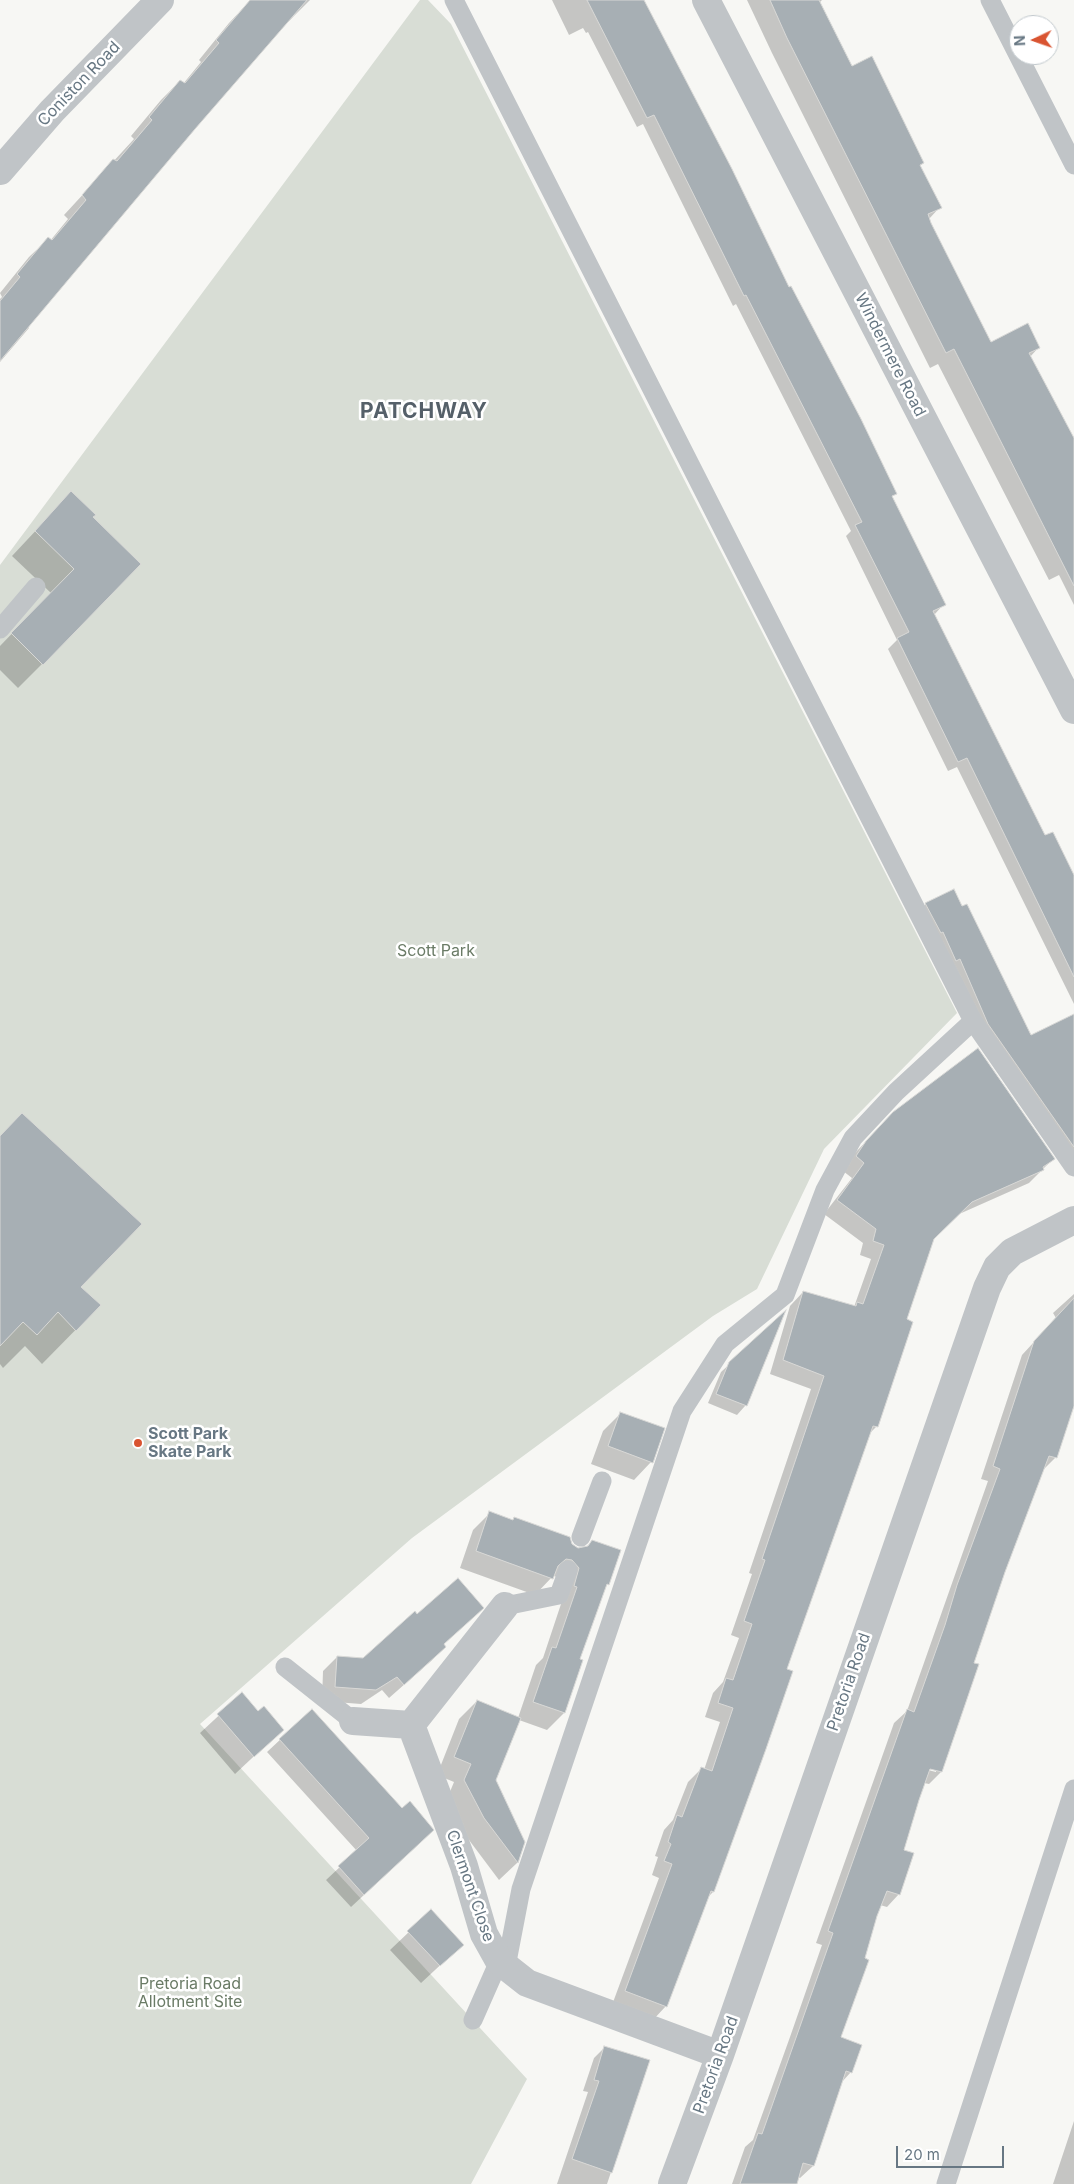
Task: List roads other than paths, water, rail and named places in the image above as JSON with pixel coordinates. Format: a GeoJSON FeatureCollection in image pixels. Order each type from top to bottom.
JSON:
{"type":"FeatureCollection","features":[{"type":"Feature","properties":{"kind":"street","name":"Coniston Road"},"geometry":{"type":"LineString","coordinates":[[0,170],[52,111],[160,0]]}},
{"type":"Feature","properties":{"kind":"street","name":"Windermere Road"},"geometry":{"type":"LineString","coordinates":[[706,0],[1074,710]]}},
{"type":"Feature","properties":{"kind":"street","name":"Pretoria Road"},"geometry":{"type":"LineString","coordinates":[[672,2184],[720,2054],[987,1288],[997,1267],[1012,1252],[1074,1220]]}},
{"type":"Feature","properties":{"kind":"street"},"geometry":{"type":"LineString","coordinates":[[353,1721],[411,1725],[505,1606]]}},
{"type":"Feature","properties":{"kind":"street","name":"Clermont Close"},"geometry":{"type":"LineString","coordinates":[[411,1725],[464,1866],[484,1934],[502,1964],[526,1983],[720,2054]]}},
{"type":"Feature","properties":{"kind":"lane"},"geometry":{"type":"LineString","coordinates":[[454,0],[973,1021],[1074,1167]]}},
{"type":"Feature","properties":{"kind":"lane"},"geometry":{"type":"LineString","coordinates":[[990,0],[1074,165]]}},
{"type":"Feature","properties":{"kind":"lane"},"geometry":{"type":"LineString","coordinates":[[0,630],[36,587]]}},
{"type":"Feature","properties":{"kind":"lane"},"geometry":{"type":"LineString","coordinates":[[472,2020],[502,1964],[521,1889],[682,1411],[725,1344],[785,1295],[825,1190],[853,1138],[896,1092],[973,1021]]}},
{"type":"Feature","properties":{"kind":"lane"},"geometry":{"type":"LineString","coordinates":[[581,1537],[602,1481]]}},
{"type":"Feature","properties":{"kind":"lane"},"geometry":{"type":"LineString","coordinates":[[505,1606],[559,1595],[568,1570]]}},
{"type":"Feature","properties":{"kind":"lane"},"geometry":{"type":"LineString","coordinates":[[285,1667],[353,1721]]}},
{"type":"Feature","properties":{"kind":"lane"},"geometry":{"type":"LineString","coordinates":[[946,2184],[1074,1789]]}},
{"type":"Feature","properties":{"kind":"place","name":"Scott Park Skate Park"},"geometry":{"type":"Point","coordinates":[138,1443]}},
{"type":"Feature","properties":{"kind":"district","name":"PATCHWAY"},"geometry":{"type":"Point","coordinates":[424,412]}},
{"type":"Feature","properties":{"kind":"park label","name":"Scott Park"},"geometry":{"type":"Point","coordinates":[436,951]}},
{"type":"Feature","properties":{"kind":"park label","name":"Pretoria Road Allotment Site"},"geometry":{"type":"Point","coordinates":[190,1993]}}]}
